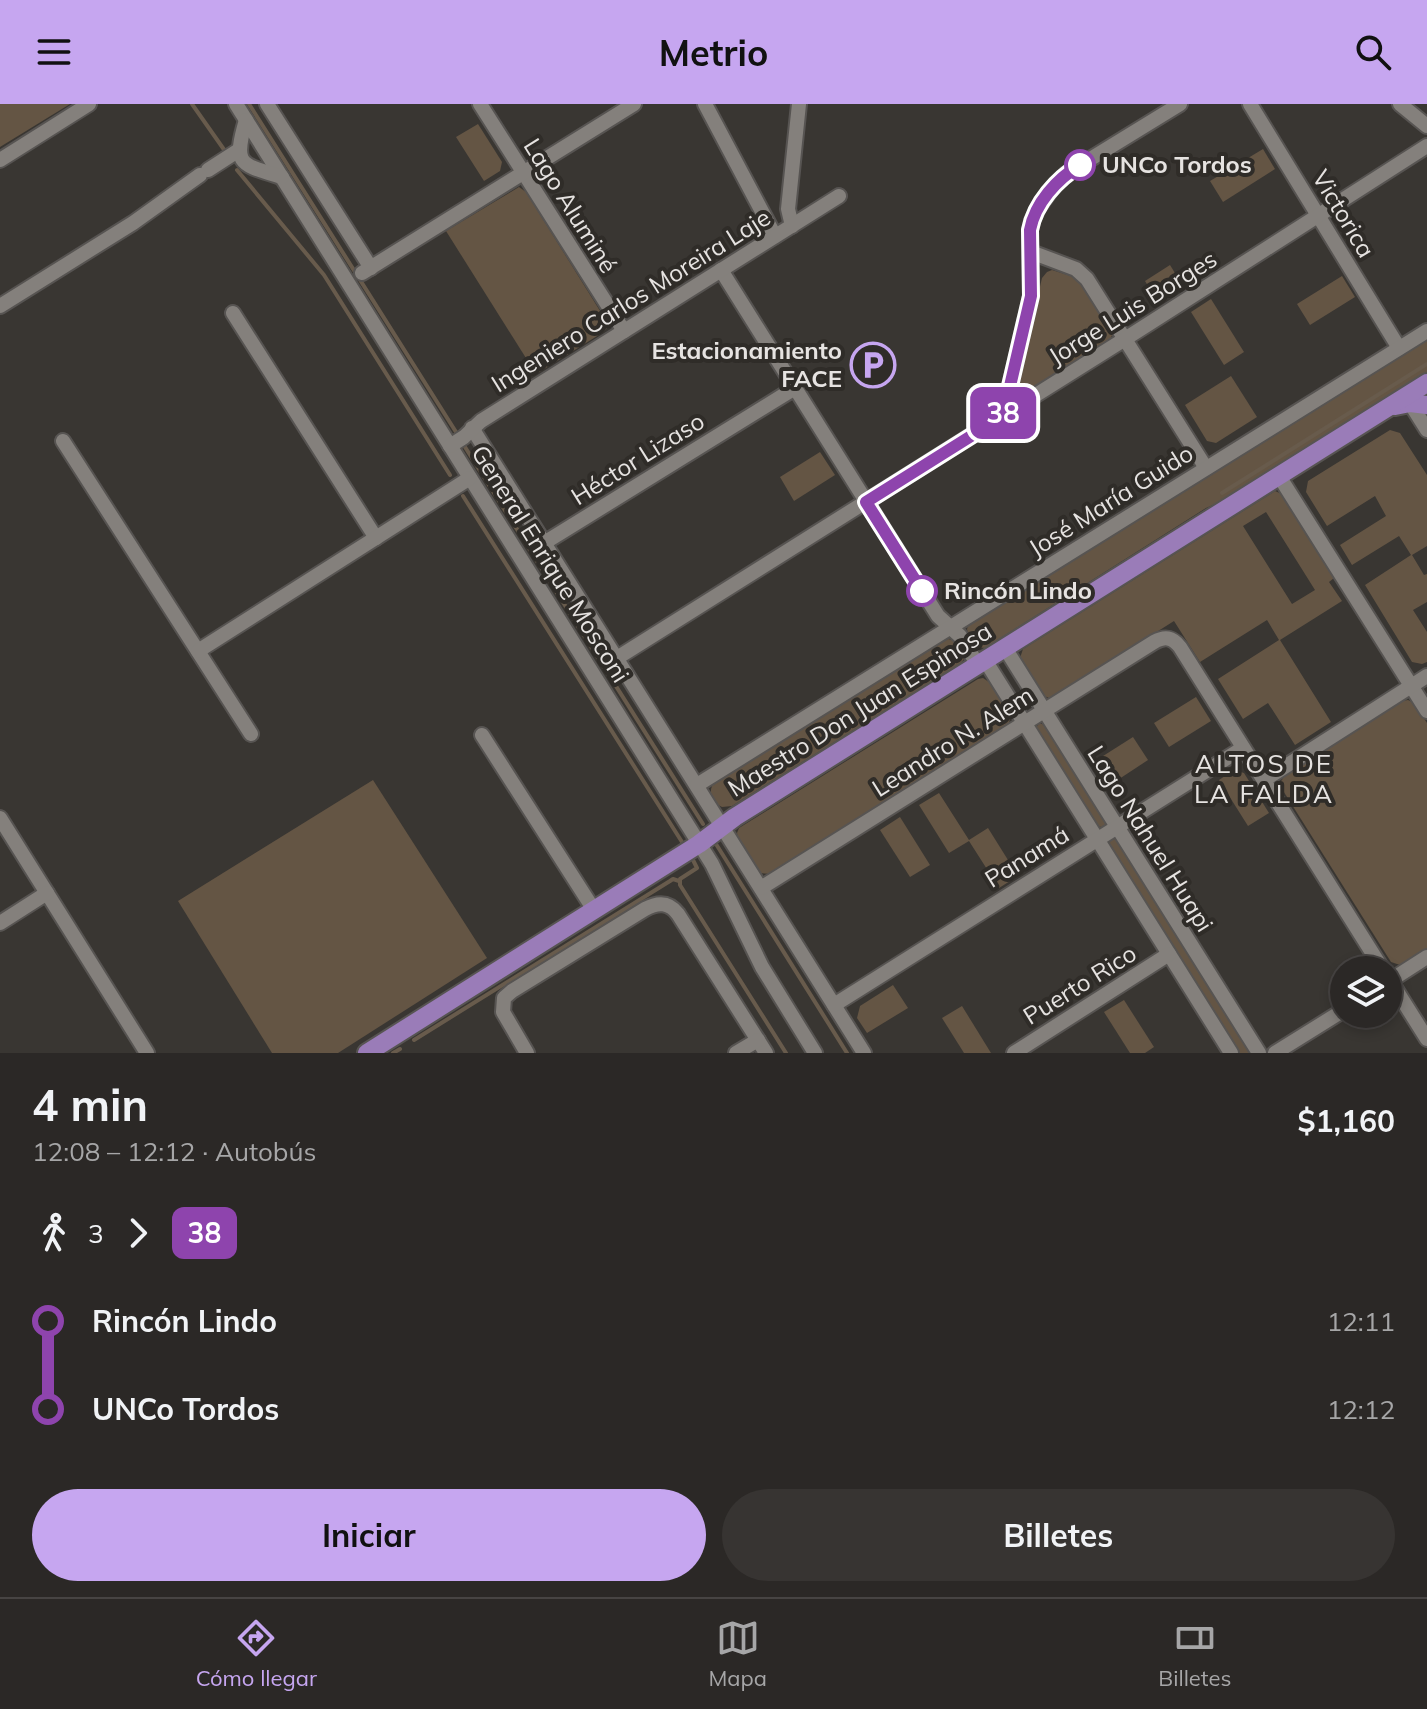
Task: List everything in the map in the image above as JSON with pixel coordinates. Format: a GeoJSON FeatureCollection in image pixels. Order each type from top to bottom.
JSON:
{"type":"FeatureCollection","features":[{"type":"Feature","properties":{"kind":"main road","name":"Maestro Don Juan Espinosa"},"geometry":{"type":"LineString","coordinates":[[367,1053],[1427,383]]}},
{"type":"Feature","properties":{"kind":"main road","name":"Maestro Don Juan Espinosa"},"geometry":{"type":"LineString","coordinates":[[1381,412],[1397,406],[1419,404]]}},
{"type":"Feature","properties":{"kind":"street"},"geometry":{"type":"LineString","coordinates":[[0,160],[89,104]]}},
{"type":"Feature","properties":{"kind":"street","name":"General Enrique Mosconi"},"geometry":{"type":"LineString","coordinates":[[236,104],[715,870],[762,967],[815,1053]]}},
{"type":"Feature","properties":{"kind":"street"},"geometry":{"type":"LineString","coordinates":[[267,104],[366,271],[634,104]]}},
{"type":"Feature","properties":{"kind":"street","name":"Lago Aluminé"},"geometry":{"type":"LineString","coordinates":[[480,104],[624,331]]}},
{"type":"Feature","properties":{"kind":"street"},"geometry":{"type":"LineString","coordinates":[[705,104],[775,236]]}},
{"type":"Feature","properties":{"kind":"street"},"geometry":{"type":"LineString","coordinates":[[792,226],[788,209],[799,104]]}},
{"type":"Feature","properties":{"kind":"street"},"geometry":{"type":"LineString","coordinates":[[1003,416],[1031,296],[1030,230],[1033,217],[1057,182],[1071,171],[1180,104]]}},
{"type":"Feature","properties":{"kind":"street","name":"Victorica"},"geometry":{"type":"LineString","coordinates":[[1250,104],[1399,348]]}},
{"type":"Feature","properties":{"kind":"street"},"geometry":{"type":"LineString","coordinates":[[1400,104],[1427,126]]}},
{"type":"Feature","properties":{"kind":"street"},"geometry":{"type":"LineString","coordinates":[[1416,104],[1427,126]]}},
{"type":"Feature","properties":{"kind":"street"},"geometry":{"type":"LineString","coordinates":[[246,120],[239,150],[241,157],[248,165],[282,177]]}},
{"type":"Feature","properties":{"kind":"street","name":"Jorge Luis Borges"},"geometry":{"type":"LineString","coordinates":[[617,658],[1427,146]]}},
{"type":"Feature","properties":{"kind":"street"},"geometry":{"type":"LineString","coordinates":[[0,306],[148,214],[239,150]]}},
{"type":"Feature","properties":{"kind":"street","name":"Ingeniero Carlos Moreira Laje"},"geometry":{"type":"LineString","coordinates":[[450,446],[484,419],[839,196]]}},
{"type":"Feature","properties":{"kind":"street"},"geometry":{"type":"LineString","coordinates":[[1031,252],[1082,273],[1206,468]]}},
{"type":"Feature","properties":{"kind":"street","name":"Lago Nahuel Huapi"},"geometry":{"type":"LineString","coordinates":[[721,270],[938,616],[982,662],[1024,723],[1231,1053]]}},
{"type":"Feature","properties":{"kind":"street"},"geometry":{"type":"LineString","coordinates":[[233,313],[376,538]]}},
{"type":"Feature","properties":{"kind":"street","name":"José María Guido"},"geometry":{"type":"LineString","coordinates":[[697,785],[1427,331]]}},
{"type":"Feature","properties":{"kind":"street","name":"Héctor Lizaso"},"geometry":{"type":"LineString","coordinates":[[544,543],[795,388]]}},
{"type":"Feature","properties":{"kind":"street"},"geometry":{"type":"LineString","coordinates":[[1419,404],[1427,430]]}},
{"type":"Feature","properties":{"kind":"street"},"geometry":{"type":"LineString","coordinates":[[472,428],[864,1053]]}},
{"type":"Feature","properties":{"kind":"street"},"geometry":{"type":"LineString","coordinates":[[63,441],[251,734]]}},
{"type":"Feature","properties":{"kind":"street"},"geometry":{"type":"LineString","coordinates":[[1279,476],[1427,711]]}},
{"type":"Feature","properties":{"kind":"street"},"geometry":{"type":"LineString","coordinates":[[198,651],[470,478]]}},
{"type":"Feature","properties":{"kind":"street","name":"Leandro N. Alem"},"geometry":{"type":"LineString","coordinates":[[761,888],[1164,638],[1169,638],[1180,647],[1243,748]]}},
{"type":"Feature","properties":{"kind":"street","name":"Lago Nahuel Huapi"},"geometry":{"type":"LineString","coordinates":[[1005,648],[1259,1053]]}},
{"type":"Feature","properties":{"kind":"street"},"geometry":{"type":"LineString","coordinates":[[1264,780],[1427,676]]}},
{"type":"Feature","properties":{"kind":"street"},"geometry":{"type":"LineString","coordinates":[[482,735],[594,910]]}},
{"type":"Feature","properties":{"kind":"street"},"geometry":{"type":"LineString","coordinates":[[1243,748],[1374,956]]}},
{"type":"Feature","properties":{"kind":"street","name":"Panamá"},"geometry":{"type":"LineString","coordinates":[[834,1005],[1243,748]]}},
{"type":"Feature","properties":{"kind":"street"},"geometry":{"type":"LineString","coordinates":[[0,818],[147,1053]]}},
{"type":"Feature","properties":{"kind":"street"},"geometry":{"type":"LineString","coordinates":[[0,923],[47,893]]}},
{"type":"Feature","properties":{"kind":"street"},"geometry":{"type":"LineString","coordinates":[[527,1053],[505,1017],[502,1008],[504,998],[645,909],[660,904],[676,910],[766,1053]]}},
{"type":"Feature","properties":{"kind":"street","name":"Puerto Rico"},"geometry":{"type":"LineString","coordinates":[[1014,1053],[1169,954]]}},
{"type":"Feature","properties":{"kind":"street"},"geometry":{"type":"LineString","coordinates":[[1402,970],[1427,957]]}},
{"type":"Feature","properties":{"kind":"street"},"geometry":{"type":"LineString","coordinates":[[1402,1000],[1427,1039]]}},
{"type":"Feature","properties":{"kind":"street"},"geometry":{"type":"LineString","coordinates":[[1275,1053],[1330,1019]]}},
{"type":"Feature","properties":{"kind":"street"},"geometry":{"type":"LineString","coordinates":[[736,1053],[758,1040]]}},
{"type":"Feature","properties":{"kind":"shaded area"},"geometry":{"type":"Polygon","coordinates":[[[0,104],[70,104],[0,147],[0,104]]]}},
{"type":"Feature","properties":{"kind":"shaded area"},"geometry":{"type":"Polygon","coordinates":[[[478,124],[502,162],[500,171],[484,181],[456,137],[478,124]]]}},
{"type":"Feature","properties":{"kind":"shaded area"},"geometry":{"type":"Polygon","coordinates":[[[1263,149],[1275,169],[1223,202],[1210,181],[1263,149]]]}},
{"type":"Feature","properties":{"kind":"shaded area"},"geometry":{"type":"Polygon","coordinates":[[[519,187],[526,192],[607,322],[607,328],[602,333],[536,374],[446,231],[519,187]]]}},
{"type":"Feature","properties":{"kind":"shaded area"},"geometry":{"type":"Polygon","coordinates":[[[1170,265],[1183,286],[1158,302],[1145,281],[1170,265]]]}},
{"type":"Feature","properties":{"kind":"shaded area"},"geometry":{"type":"Polygon","coordinates":[[[1052,270],[1083,284],[1113,333],[1109,342],[1016,399],[1042,278],[1052,270]]]}},
{"type":"Feature","properties":{"kind":"shaded area"},"geometry":{"type":"Polygon","coordinates":[[[1342,276],[1355,297],[1310,325],[1297,304],[1342,276]]]}},
{"type":"Feature","properties":{"kind":"shaded area"},"geometry":{"type":"Polygon","coordinates":[[[1211,299],[1244,352],[1224,365],[1191,312],[1211,299]]]}},
{"type":"Feature","properties":{"kind":"shaded area"},"geometry":{"type":"Polygon","coordinates":[[[1427,340],[1427,375],[1236,495],[1206,508],[985,648],[977,647],[967,630],[972,620],[1427,340]]]}},
{"type":"Feature","properties":{"kind":"shaded area"},"geometry":{"type":"Polygon","coordinates":[[[1231,376],[1257,417],[1216,443],[1207,441],[1185,405],[1231,376]]]}},
{"type":"Feature","properties":{"kind":"shaded area"},"geometry":{"type":"Polygon","coordinates":[[[1390,430],[1400,433],[1427,475],[1427,546],[1412,555],[1424,575],[1427,574],[1427,602],[1413,610],[1427,632],[1427,662],[1422,664],[1412,662],[1365,585],[1411,555],[1399,536],[1352,565],[1340,545],[1386,516],[1375,496],[1327,526],[1306,492],[1308,481],[1390,430]]]}},
{"type":"Feature","properties":{"kind":"shaded area"},"geometry":{"type":"Polygon","coordinates":[[[820,452],[835,475],[794,501],[780,477],[820,452]]]}},
{"type":"Feature","properties":{"kind":"shaded area"},"geometry":{"type":"Polygon","coordinates":[[[1275,491],[1282,494],[1334,578],[1329,582],[1342,601],[1280,640],[1331,722],[1295,745],[1268,703],[1243,719],[1218,679],[1279,640],[1267,620],[1200,662],[1174,621],[1049,698],[1042,695],[1020,658],[1023,649],[1275,491]],[[1266,512],[1243,526],[1292,604],[1315,590],[1266,512]]]}},
{"type":"Feature","properties":{"kind":"shaded area"},"geometry":{"type":"Polygon","coordinates":[[[948,639],[961,650],[964,659],[961,663],[732,806],[722,807],[715,802],[711,788],[716,781],[948,639]]]}},
{"type":"Feature","properties":{"kind":"shaded area"},"geometry":{"type":"Polygon","coordinates":[[[983,678],[989,682],[1010,715],[1009,725],[770,874],[760,873],[738,838],[739,828],[983,678]]]}},
{"type":"Feature","properties":{"kind":"shaded area"},"geometry":{"type":"Polygon","coordinates":[[[1196,697],[1211,721],[1169,747],[1154,723],[1196,697]]]}},
{"type":"Feature","properties":{"kind":"shaded area"},"geometry":{"type":"Polygon","coordinates":[[[1402,701],[1414,703],[1427,723],[1427,948],[1402,964],[1402,956],[1387,956],[1280,783],[1285,775],[1402,701]]]}},
{"type":"Feature","properties":{"kind":"shaded area"},"geometry":{"type":"Polygon","coordinates":[[[1039,723],[1045,725],[1106,822],[1104,828],[1098,826],[1036,728],[1039,723]]]}},
{"type":"Feature","properties":{"kind":"shaded area"},"geometry":{"type":"Polygon","coordinates":[[[1133,737],[1148,760],[1107,787],[1092,763],[1133,737]]]}},
{"type":"Feature","properties":{"kind":"shaded area"},"geometry":{"type":"Polygon","coordinates":[[[1234,770],[1244,773],[1269,813],[1248,826],[1219,780],[1234,770]]]}},
{"type":"Feature","properties":{"kind":"shaded area"},"geometry":{"type":"Polygon","coordinates":[[[373,780],[487,958],[338,1053],[272,1053],[178,901],[373,780]]]}},
{"type":"Feature","properties":{"kind":"shaded area"},"geometry":{"type":"Polygon","coordinates":[[[939,793],[969,840],[988,828],[1018,876],[999,888],[969,841],[949,853],[919,805],[939,793]]]}},
{"type":"Feature","properties":{"kind":"shaded area"},"geometry":{"type":"Polygon","coordinates":[[[900,817],[930,865],[910,877],[880,830],[900,817]]]}},
{"type":"Feature","properties":{"kind":"shaded area"},"geometry":{"type":"Polygon","coordinates":[[[1111,838],[1117,839],[1251,1053],[1240,1053],[1109,843],[1111,838]]]}},
{"type":"Feature","properties":{"kind":"shaded area"},"geometry":{"type":"Polygon","coordinates":[[[893,985],[908,1008],[867,1033],[857,1018],[860,1006],[893,985]]]}},
{"type":"Feature","properties":{"kind":"shaded area"},"geometry":{"type":"Polygon","coordinates":[[[1124,1000],[1154,1047],[1145,1053],[1130,1053],[1104,1012],[1124,1000]]]}},
{"type":"Feature","properties":{"kind":"shaded area"},"geometry":{"type":"Polygon","coordinates":[[[962,1006],[991,1053],[964,1053],[942,1018],[962,1006]]]}},
{"type":"Feature","properties":{"kind":"waterway"},"geometry":{"type":"LineString","coordinates":[[192,104],[225,151]]}},
{"type":"Feature","properties":{"kind":"waterway"},"geometry":{"type":"LineString","coordinates":[[249,104],[456,432]]}},
{"type":"Feature","properties":{"kind":"waterway"},"geometry":{"type":"LineString","coordinates":[[237,170],[324,275],[450,475]]}},
{"type":"Feature","properties":{"kind":"waterway"},"geometry":{"type":"LineString","coordinates":[[1222,493],[1427,364]]}},
{"type":"Feature","properties":{"kind":"waterway"},"geometry":{"type":"LineString","coordinates":[[465,447],[703,824]]}},
{"type":"Feature","properties":{"kind":"waterway"},"geometry":{"type":"LineString","coordinates":[[463,496],[682,842]]}},
{"type":"Feature","properties":{"kind":"waterway"},"geometry":{"type":"LineString","coordinates":[[716,844],[847,1053]]}},
{"type":"Feature","properties":{"kind":"waterway"},"geometry":{"type":"LineString","coordinates":[[692,858],[697,868],[680,879],[680,885],[786,1053]]}},
{"type":"Feature","properties":{"kind":"waterway"},"geometry":{"type":"LineString","coordinates":[[414,1040],[673,879],[679,881]]}},
{"type":"Feature","properties":{"kind":"waterway"},"geometry":{"type":"LineString","coordinates":[[393,1053],[400,1049]]}},
{"type":"Feature","properties":{"kind":"bus line","name":"38"},"geometry":{"type":"LineString","coordinates":[[922,591],[866,502],[1003,416],[1031,296],[1032,221],[1057,182],[1080,165]]}},
{"type":"Feature","properties":{"kind":"place","name":"UNCo Tordos"},"geometry":{"type":"Point","coordinates":[1080,165]}},
{"type":"Feature","properties":{"kind":"place","name":"Estacionamiento FACE"},"geometry":{"type":"Point","coordinates":[873,365]}},
{"type":"Feature","properties":{"kind":"place","name":"Rincón Lindo"},"geometry":{"type":"Point","coordinates":[922,591]}},
{"type":"Feature","properties":{"kind":"district","name":"ALTOS DE LA FALDA"},"geometry":{"type":"Point","coordinates":[1264,779]}}]}
